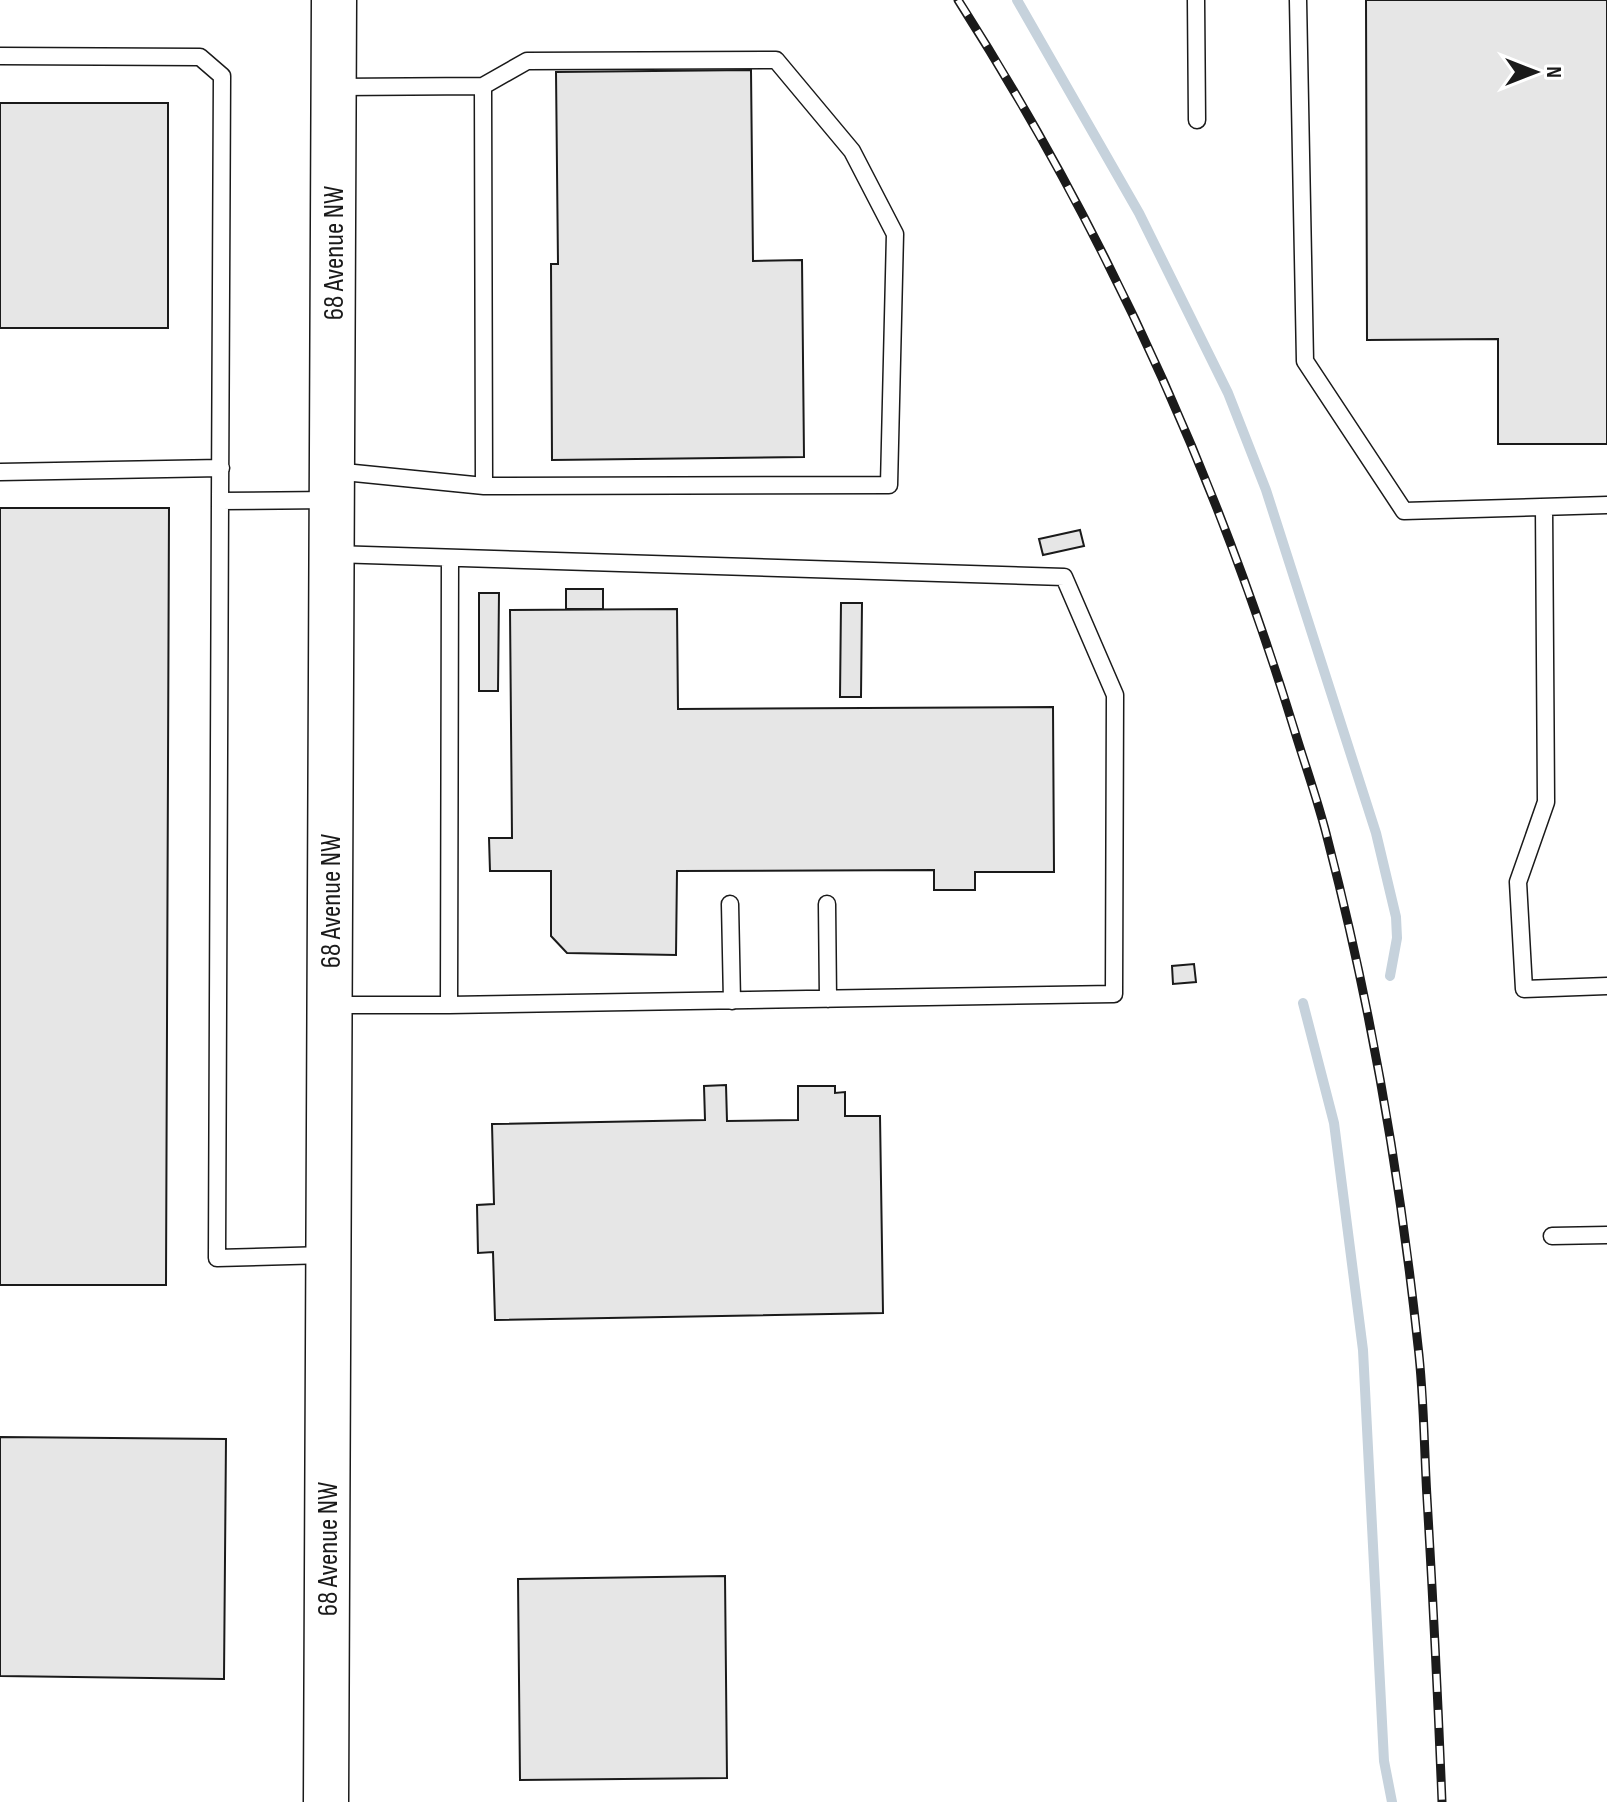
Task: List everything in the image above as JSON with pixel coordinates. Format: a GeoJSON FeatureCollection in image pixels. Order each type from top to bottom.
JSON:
{"type":"FeatureCollection","features":[{"type":"Feature","properties":{"kind":"street","name":"68 Avenue NW"},"geometry":{"type":"LineString","coordinates":[[326,1802],[334,0]]}},
{"type":"Feature","properties":{"kind":"lane"},"geometry":{"type":"LineString","coordinates":[[1196,0],[1197,120]]}},
{"type":"Feature","properties":{"kind":"lane"},"geometry":{"type":"LineString","coordinates":[[1298,0],[1305,361],[1404,511],[1607,505]]}},
{"type":"Feature","properties":{"kind":"lane"},"geometry":{"type":"LineString","coordinates":[[0,56],[200,57],[222,76],[217,1258],[330,1255]]}},
{"type":"Feature","properties":{"kind":"lane"},"geometry":{"type":"LineString","coordinates":[[220,501],[333,485],[889,485],[895,234],[852,151],[776,60],[527,61],[483,86],[334,87]]}},
{"type":"Feature","properties":{"kind":"lane"},"geometry":{"type":"LineString","coordinates":[[483,86],[484,486]]}},
{"type":"Feature","properties":{"kind":"lane"},"geometry":{"type":"LineString","coordinates":[[0,472],[221,468]]}},
{"type":"Feature","properties":{"kind":"lane"},"geometry":{"type":"LineString","coordinates":[[1544,507],[1546,802],[1518,882],[1524,989],[1607,986]]}},
{"type":"Feature","properties":{"kind":"lane"},"geometry":{"type":"LineString","coordinates":[[331,1005],[1114,994],[1115,695],[1064,577],[332,554]]}},
{"type":"Feature","properties":{"kind":"lane"},"geometry":{"type":"LineString","coordinates":[[449,1005],[450,559]]}},
{"type":"Feature","properties":{"kind":"lane"},"geometry":{"type":"LineString","coordinates":[[730,904],[732,1001]]}},
{"type":"Feature","properties":{"kind":"lane"},"geometry":{"type":"LineString","coordinates":[[827,904],[828,999]]}},
{"type":"Feature","properties":{"kind":"lane"},"geometry":{"type":"LineString","coordinates":[[1552,1236],[1607,1235]]}},
{"type":"Feature","properties":{"kind":"building"},"geometry":{"type":"Polygon","coordinates":[[[1366,0],[1607,0],[1607,444],[1498,444],[1498,339],[1367,340],[1366,0]]]}},
{"type":"Feature","properties":{"kind":"building"},"geometry":{"type":"Polygon","coordinates":[[[751,70],[753,261],[802,260],[804,457],[552,460],[551,264],[558,264],[556,72],[751,70]]]}},
{"type":"Feature","properties":{"kind":"building"},"geometry":{"type":"Polygon","coordinates":[[[0,103],[168,103],[168,328],[0,328],[0,103]]]}},
{"type":"Feature","properties":{"kind":"building"},"geometry":{"type":"Polygon","coordinates":[[[0,508],[169,508],[166,1285],[0,1285],[0,508]]]}},
{"type":"Feature","properties":{"kind":"building"},"geometry":{"type":"Polygon","coordinates":[[[1080,530],[1084,546],[1043,555],[1039,539],[1080,530]]]}},
{"type":"Feature","properties":{"kind":"building"},"geometry":{"type":"Polygon","coordinates":[[[566,589],[603,589],[603,609],[566,609],[566,589]]]}},
{"type":"Feature","properties":{"kind":"building"},"geometry":{"type":"Polygon","coordinates":[[[479,593],[499,593],[498,691],[479,691],[479,593]]]}},
{"type":"Feature","properties":{"kind":"building"},"geometry":{"type":"Polygon","coordinates":[[[841,603],[862,603],[861,697],[840,697],[841,603]]]}},
{"type":"Feature","properties":{"kind":"building"},"geometry":{"type":"Polygon","coordinates":[[[677,609],[678,709],[1053,707],[1054,872],[975,872],[975,890],[934,890],[934,870],[677,871],[676,955],[567,953],[551,936],[551,871],[490,871],[489,838],[512,838],[510,610],[677,609]]]}},
{"type":"Feature","properties":{"kind":"building"},"geometry":{"type":"Polygon","coordinates":[[[1194,964],[1196,982],[1173,984],[1172,966],[1194,964]]]}},
{"type":"Feature","properties":{"kind":"building"},"geometry":{"type":"Polygon","coordinates":[[[726,1085],[727,1121],[798,1120],[798,1086],[835,1086],[835,1093],[845,1092],[845,1116],[880,1116],[883,1313],[495,1320],[493,1252],[478,1253],[477,1205],[494,1204],[492,1124],[705,1120],[704,1086],[726,1085]]]}},
{"type":"Feature","properties":{"kind":"building"},"geometry":{"type":"Polygon","coordinates":[[[0,1437],[226,1439],[224,1679],[0,1676],[0,1437]]]}},
{"type":"Feature","properties":{"kind":"building"},"geometry":{"type":"Polygon","coordinates":[[[725,1576],[727,1778],[520,1780],[518,1579],[725,1576]]]}},
{"type":"Feature","properties":{"kind":"waterway"},"geometry":{"type":"LineString","coordinates":[[1017,0],[1139,213],[1228,393],[1266,490],[1376,833],[1396,917],[1397,938],[1390,976]]}},
{"type":"Feature","properties":{"kind":"waterway"},"geometry":{"type":"LineString","coordinates":[[1303,1003],[1334,1123],[1363,1350],[1384,1761],[1392,1802]]}},
{"type":"Feature","properties":{"kind":"railway"},"geometry":{"type":"LineString","coordinates":[[958,0],[1061,174],[1151,354],[1192,447],[1264,636],[1324,827],[1371,1029],[1411,1282],[1423,1403],[1442,1802]]}}]}
